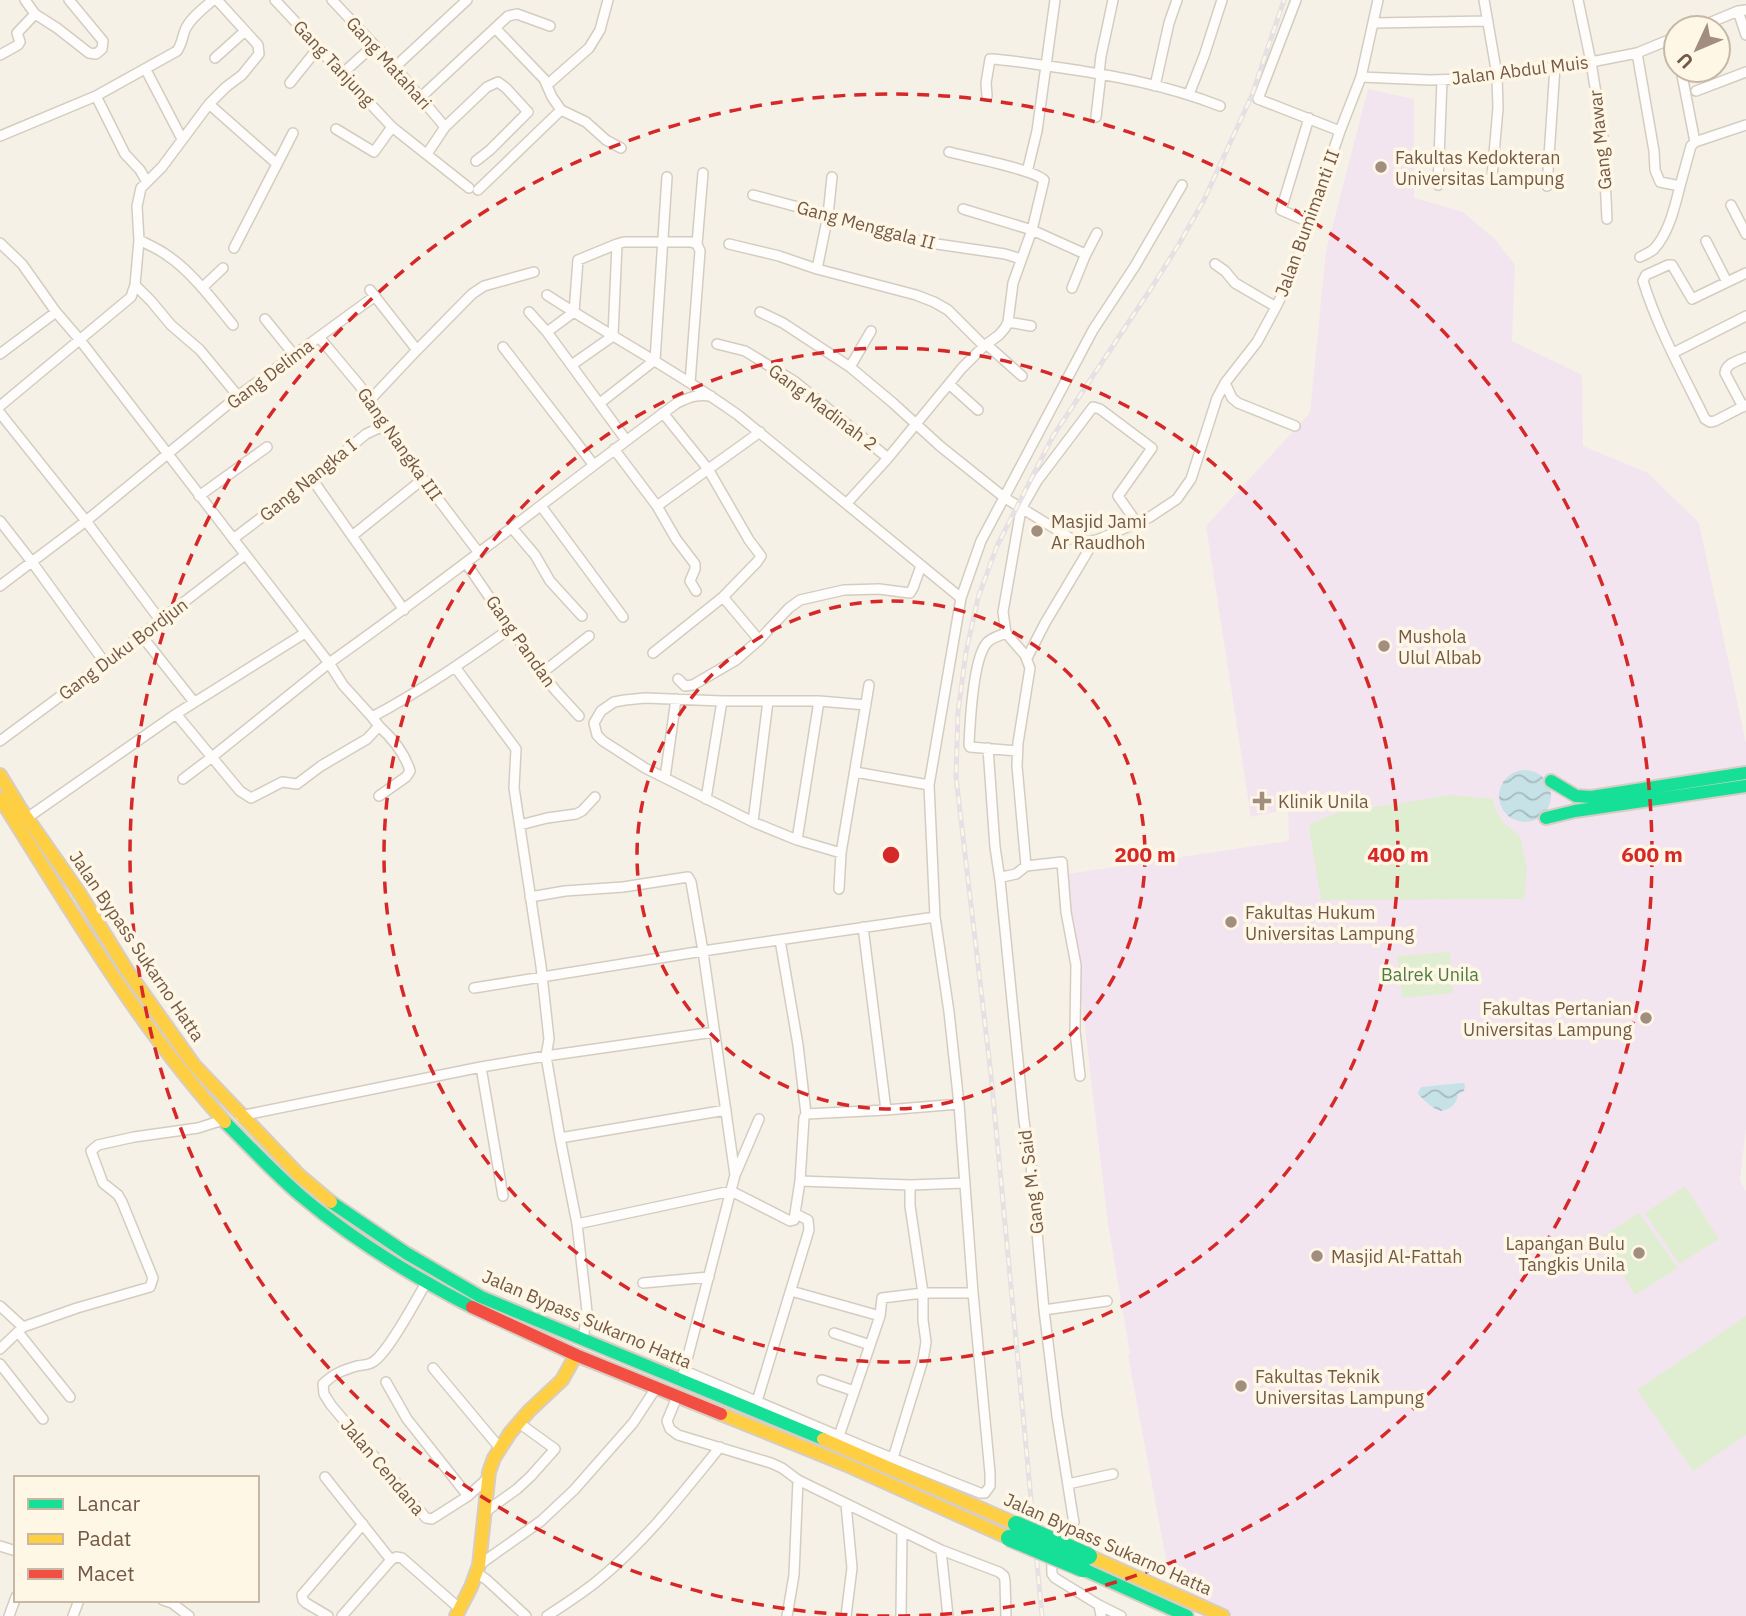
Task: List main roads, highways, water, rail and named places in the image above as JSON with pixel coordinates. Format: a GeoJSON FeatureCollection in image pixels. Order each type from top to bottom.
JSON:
{"type":"FeatureCollection","features":[{"type":"Feature","properties":{"kind":"main road"},"geometry":{"type":"LineString","coordinates":[[1551,782],[1576,796],[1591,797],[1746,773]]}},
{"type":"Feature","properties":{"kind":"main road","name":"Jalan Bypass Sukarno Hatta"},"geometry":{"type":"LineString","coordinates":[[0,775],[156,1039],[223,1120],[303,1198],[357,1238],[412,1266],[583,1339],[683,1375],[857,1453],[1012,1531]]}},
{"type":"Feature","properties":{"kind":"main road"},"geometry":{"type":"LineString","coordinates":[[1546,818],[1575,811],[1746,786]]}},
{"type":"Feature","properties":{"kind":"main road","name":"Jalan Bypass Sukarno Hatta"},"geometry":{"type":"LineString","coordinates":[[0,798],[71,895]]}},
{"type":"Feature","properties":{"kind":"main road","name":"Jalan Bypass Sukarno Hatta"},"geometry":{"type":"LineString","coordinates":[[83,914],[123,964],[194,1065],[240,1116],[299,1175],[412,1266],[426,1283],[494,1318],[576,1355],[1086,1563],[1223,1616]]}},
{"type":"Feature","properties":{"kind":"main road"},"geometry":{"type":"LineString","coordinates":[[458,1612],[478,1569],[493,1458],[519,1423],[562,1380],[576,1355]]}},
{"type":"Feature","properties":{"kind":"main road","name":"Jalan Bypass Sukarno Hatta"},"geometry":{"type":"LineString","coordinates":[[1086,1563],[1187,1616]]}},
{"type":"Feature","properties":{"kind":"water"},"geometry":{"type":"Polygon","coordinates":[[[1525,770],[1544,777],[1551,796],[1544,815],[1525,822],[1506,815],[1499,796],[1506,777],[1525,770]]]}},
{"type":"Feature","properties":{"kind":"water"},"geometry":{"type":"Polygon","coordinates":[[[1464,1083],[1464,1091],[1458,1094],[1453,1106],[1441,1111],[1418,1094],[1421,1087],[1464,1083]]]}},
{"type":"Feature","properties":{"kind":"railway"},"geometry":{"type":"LineString","coordinates":[[1042,1616],[991,1075],[956,777],[958,712],[966,652],[978,598],[997,546],[1053,436],[1152,287],[1204,200],[1252,95],[1284,0]]}},
{"type":"Feature","properties":{"kind":"place","name":"Fakultas Kedokteran Universitas Lampung"},"geometry":{"type":"Point","coordinates":[1381,167]}},
{"type":"Feature","properties":{"kind":"place","name":"Masjid Jami Ar Raudhoh"},"geometry":{"type":"Point","coordinates":[1037,531]}},
{"type":"Feature","properties":{"kind":"place","name":"Mushola Ulul Albab"},"geometry":{"type":"Point","coordinates":[1384,646]}},
{"type":"Feature","properties":{"kind":"place","name":"Klinik Unila"},"geometry":{"type":"Point","coordinates":[1262,801]}},
{"type":"Feature","properties":{"kind":"place","name":"Fakultas Hukum Universitas Lampung"},"geometry":{"type":"Point","coordinates":[1231,922]}},
{"type":"Feature","properties":{"kind":"place","name":"Fakultas Pertanian Universitas Lampung"},"geometry":{"type":"Point","coordinates":[1646,1018]}},
{"type":"Feature","properties":{"kind":"place","name":"Lapangan Bulu Tangkis Unila"},"geometry":{"type":"Point","coordinates":[1639,1253]}},
{"type":"Feature","properties":{"kind":"place","name":"Masjid Al-Fattah"},"geometry":{"type":"Point","coordinates":[1317,1256]}},
{"type":"Feature","properties":{"kind":"place","name":"Fakultas Teknik Universitas Lampung"},"geometry":{"type":"Point","coordinates":[1241,1386]}},
{"type":"Feature","properties":{"kind":"park label","name":"Balrek Unila"},"geometry":{"type":"Point","coordinates":[1430,974]}}]}
